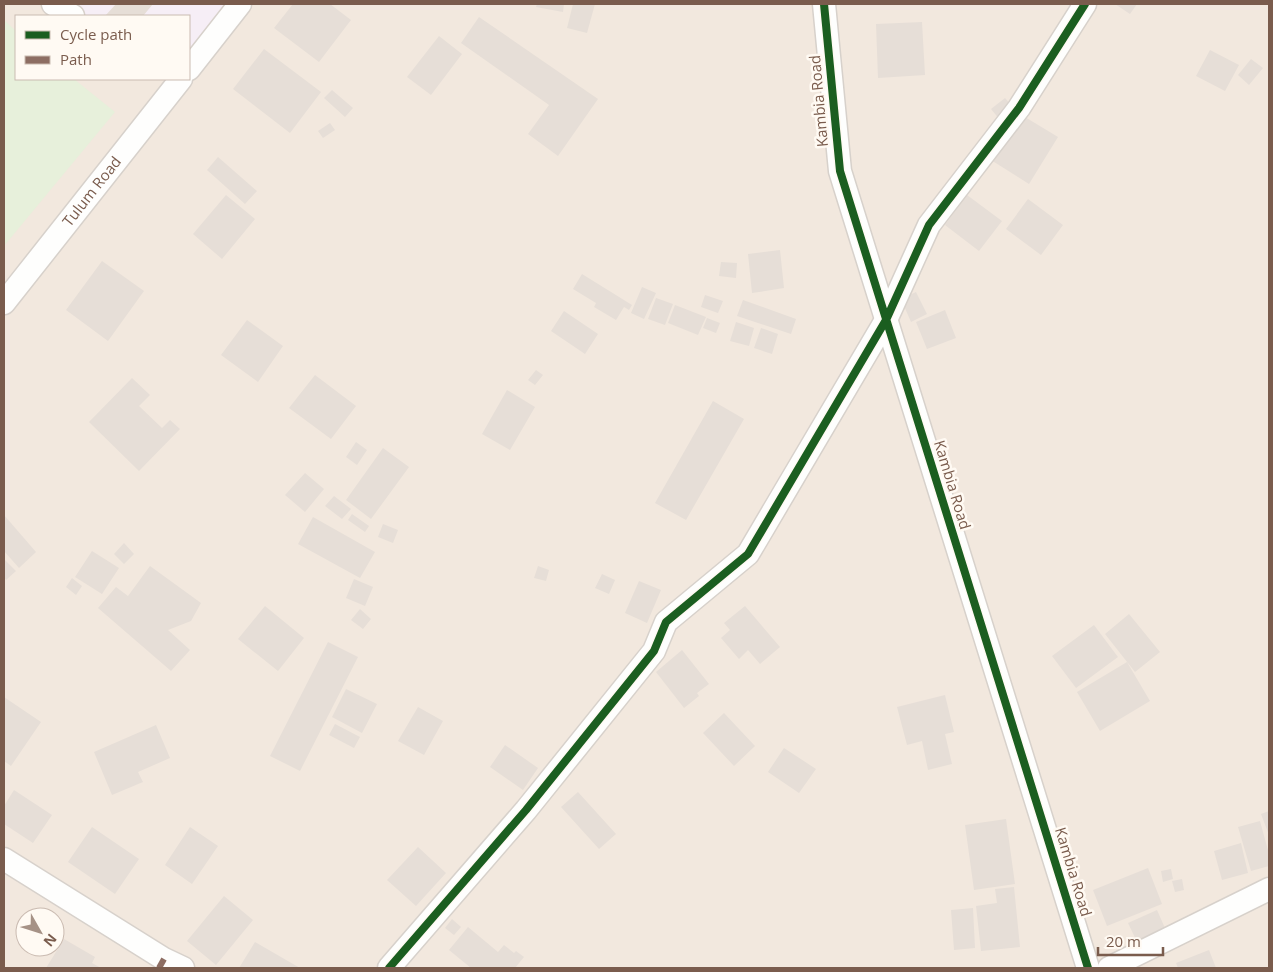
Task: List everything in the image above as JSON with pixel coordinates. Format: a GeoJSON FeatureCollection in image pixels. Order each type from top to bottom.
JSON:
{"type":"FeatureCollection","features":[{"type":"Feature","properties":{"kind":"street"},"geometry":{"type":"LineString","coordinates":[[53,4],[71,15]]}},
{"type":"Feature","properties":{"kind":"street","name":"Tulum Road"},"geometry":{"type":"LineString","coordinates":[[190,67],[240,4]]}},
{"type":"Feature","properties":{"kind":"street","name":"Kambia Road"},"geometry":{"type":"LineString","coordinates":[[824,4],[840,171],[1088,968]]}},
{"type":"Feature","properties":{"kind":"street"},"geometry":{"type":"LineString","coordinates":[[389,968],[526,810],[654,651],[666,622],[748,554],[886,320],[930,225],[1020,108],[1085,4]]}},
{"type":"Feature","properties":{"kind":"street","name":"Tulum Road"},"geometry":{"type":"LineString","coordinates":[[4,303],[180,80]]}},
{"type":"Feature","properties":{"kind":"street"},"geometry":{"type":"LineString","coordinates":[[4,859],[164,959],[183,968]]}},
{"type":"Feature","properties":{"kind":"street"},"geometry":{"type":"LineString","coordinates":[[1109,968],[1269,889]]}},
{"type":"Feature","properties":{"kind":"shaded area"},"geometry":{"type":"Polygon","coordinates":[[[4,4],[1269,4],[1269,968],[4,968],[4,4]]]}},
{"type":"Feature","properties":{"kind":"shaded area"},"geometry":{"type":"Polygon","coordinates":[[[69,4],[237,4],[190,59],[190,15],[86,15],[69,4]]]}},
{"type":"Feature","properties":{"kind":"green space"},"geometry":{"type":"Polygon","coordinates":[[[4,20],[15,30],[15,80],[75,80],[115,112],[4,246],[4,20]]]}},
{"type":"Feature","properties":{"kind":"building"},"geometry":{"type":"Polygon","coordinates":[[[116,4],[153,4],[144,15],[106,15],[116,4]]]}},
{"type":"Feature","properties":{"kind":"building"},"geometry":{"type":"Polygon","coordinates":[[[293,4],[330,4],[351,20],[319,62],[274,28],[293,4]]]}},
{"type":"Feature","properties":{"kind":"building"},"geometry":{"type":"Polygon","coordinates":[[[537,4],[564,4],[563,12],[536,7],[537,4]]]}},
{"type":"Feature","properties":{"kind":"building"},"geometry":{"type":"Polygon","coordinates":[[[573,4],[595,4],[587,33],[567,28],[573,4]]]}},
{"type":"Feature","properties":{"kind":"building"},"geometry":{"type":"Polygon","coordinates":[[[1115,4],[1137,4],[1130,14],[1115,4]]]}},
{"type":"Feature","properties":{"kind":"building"},"geometry":{"type":"Polygon","coordinates":[[[479,17],[598,99],[558,156],[528,134],[549,105],[461,43],[479,17]]]}},
{"type":"Feature","properties":{"kind":"building"},"geometry":{"type":"Polygon","coordinates":[[[922,22],[925,75],[878,78],[876,24],[922,22]]]}},
{"type":"Feature","properties":{"kind":"building"},"geometry":{"type":"Polygon","coordinates":[[[439,36],[462,54],[431,95],[407,77],[439,36]]]}},
{"type":"Feature","properties":{"kind":"building"},"geometry":{"type":"Polygon","coordinates":[[[264,49],[321,92],[290,133],[233,89],[264,49]]]}},
{"type":"Feature","properties":{"kind":"building"},"geometry":{"type":"Polygon","coordinates":[[[1210,50],[1239,65],[1225,91],[1196,76],[1210,50]]]}},
{"type":"Feature","properties":{"kind":"building"},"geometry":{"type":"Polygon","coordinates":[[[1251,59],[1263,68],[1249,85],[1238,75],[1251,59]]]}},
{"type":"Feature","properties":{"kind":"building"},"geometry":{"type":"Polygon","coordinates":[[[332,90],[353,108],[345,117],[324,98],[332,90]]]}},
{"type":"Feature","properties":{"kind":"building"},"geometry":{"type":"Polygon","coordinates":[[[1005,98],[1014,108],[1000,120],[991,109],[1005,98]]]}},
{"type":"Feature","properties":{"kind":"building"},"geometry":{"type":"Polygon","coordinates":[[[1020,114],[1058,137],[1029,184],[991,160],[1020,114]]]}},
{"type":"Feature","properties":{"kind":"building"},"geometry":{"type":"Polygon","coordinates":[[[330,123],[335,130],[323,138],[318,131],[330,123]]]}},
{"type":"Feature","properties":{"kind":"building"},"geometry":{"type":"Polygon","coordinates":[[[218,157],[257,191],[245,204],[207,170],[218,157]]]}},
{"type":"Feature","properties":{"kind":"building"},"geometry":{"type":"Polygon","coordinates":[[[226,195],[255,219],[222,259],[193,234],[226,195]]]}},
{"type":"Feature","properties":{"kind":"building"},"geometry":{"type":"Polygon","coordinates":[[[967,195],[1002,221],[979,251],[945,225],[967,195]]]}},
{"type":"Feature","properties":{"kind":"building"},"geometry":{"type":"Polygon","coordinates":[[[1028,199],[1063,225],[1041,255],[1006,229],[1028,199]]]}},
{"type":"Feature","properties":{"kind":"building"},"geometry":{"type":"Polygon","coordinates":[[[780,250],[784,288],[752,293],[748,254],[780,250]]]}},
{"type":"Feature","properties":{"kind":"building"},"geometry":{"type":"Polygon","coordinates":[[[102,261],[144,291],[108,341],[66,310],[102,261]]]}},
{"type":"Feature","properties":{"kind":"building"},"geometry":{"type":"Polygon","coordinates":[[[721,262],[737,263],[736,278],[719,276],[721,262]]]}},
{"type":"Feature","properties":{"kind":"building"},"geometry":{"type":"Polygon","coordinates":[[[582,274],[632,305],[629,310],[624,307],[616,320],[594,307],[596,303],[573,289],[582,274]]]}},
{"type":"Feature","properties":{"kind":"building"},"geometry":{"type":"Polygon","coordinates":[[[642,287],[656,293],[644,319],[631,313],[642,287]]]}},
{"type":"Feature","properties":{"kind":"building"},"geometry":{"type":"Polygon","coordinates":[[[916,292],[927,314],[911,322],[901,299],[916,292]]]}},
{"type":"Feature","properties":{"kind":"building"},"geometry":{"type":"Polygon","coordinates":[[[705,295],[723,301],[718,313],[701,307],[705,295]]]}},
{"type":"Feature","properties":{"kind":"building"},"geometry":{"type":"Polygon","coordinates":[[[656,298],[673,304],[665,325],[648,319],[656,298]]]}},
{"type":"Feature","properties":{"kind":"building"},"geometry":{"type":"Polygon","coordinates":[[[743,300],[796,319],[791,334],[737,316],[743,300]]]}},
{"type":"Feature","properties":{"kind":"building"},"geometry":{"type":"Polygon","coordinates":[[[675,305],[706,317],[698,335],[668,323],[675,305]]]}},
{"type":"Feature","properties":{"kind":"building"},"geometry":{"type":"Polygon","coordinates":[[[945,310],[956,338],[927,349],[916,322],[945,310]]]}},
{"type":"Feature","properties":{"kind":"building"},"geometry":{"type":"Polygon","coordinates":[[[564,311],[598,334],[585,354],[551,331],[564,311]]]}},
{"type":"Feature","properties":{"kind":"building"},"geometry":{"type":"Polygon","coordinates":[[[707,318],[720,323],[716,333],[703,328],[707,318]]]}},
{"type":"Feature","properties":{"kind":"building"},"geometry":{"type":"Polygon","coordinates":[[[247,320],[283,346],[258,382],[221,355],[247,320]]]}},
{"type":"Feature","properties":{"kind":"building"},"geometry":{"type":"Polygon","coordinates":[[[736,322],[754,328],[749,346],[730,341],[736,322]]]}},
{"type":"Feature","properties":{"kind":"building"},"geometry":{"type":"Polygon","coordinates":[[[761,328],[778,334],[772,354],[754,348],[761,328]]]}},
{"type":"Feature","properties":{"kind":"building"},"geometry":{"type":"Polygon","coordinates":[[[536,370],[543,375],[535,385],[528,380],[536,370]]]}},
{"type":"Feature","properties":{"kind":"building"},"geometry":{"type":"Polygon","coordinates":[[[315,375],[356,406],[331,439],[289,408],[315,375]]]}},
{"type":"Feature","properties":{"kind":"building"},"geometry":{"type":"Polygon","coordinates":[[[132,378],[150,395],[139,406],[162,428],[170,420],[180,429],[139,471],[89,422],[132,378]]]}},
{"type":"Feature","properties":{"kind":"building"},"geometry":{"type":"Polygon","coordinates":[[[507,390],[535,407],[510,450],[482,434],[507,390]]]}},
{"type":"Feature","properties":{"kind":"building"},"geometry":{"type":"Polygon","coordinates":[[[713,401],[744,419],[686,520],[655,503],[713,401]]]}},
{"type":"Feature","properties":{"kind":"building"},"geometry":{"type":"Polygon","coordinates":[[[356,442],[367,450],[357,465],[346,457],[356,442]]]}},
{"type":"Feature","properties":{"kind":"building"},"geometry":{"type":"Polygon","coordinates":[[[383,448],[409,467],[371,519],[346,500],[383,448]]]}},
{"type":"Feature","properties":{"kind":"building"},"geometry":{"type":"Polygon","coordinates":[[[305,473],[324,489],[305,512],[285,495],[305,473]]]}},
{"type":"Feature","properties":{"kind":"building"},"geometry":{"type":"Polygon","coordinates":[[[334,496],[351,509],[342,519],[325,506],[334,496]]]}},
{"type":"Feature","properties":{"kind":"building"},"geometry":{"type":"Polygon","coordinates":[[[352,514],[369,526],[365,532],[348,520],[352,514]]]}},
{"type":"Feature","properties":{"kind":"building"},"geometry":{"type":"Polygon","coordinates":[[[4,515],[36,552],[19,568],[4,551],[4,515]]]}},
{"type":"Feature","properties":{"kind":"building"},"geometry":{"type":"Polygon","coordinates":[[[313,517],[375,552],[360,578],[298,544],[313,517]]]}},
{"type":"Feature","properties":{"kind":"building"},"geometry":{"type":"Polygon","coordinates":[[[383,524],[398,530],[393,543],[378,537],[383,524]]]}},
{"type":"Feature","properties":{"kind":"building"},"geometry":{"type":"Polygon","coordinates":[[[124,543],[134,554],[124,564],[114,554],[124,543]]]}},
{"type":"Feature","properties":{"kind":"building"},"geometry":{"type":"Polygon","coordinates":[[[92,551],[119,568],[102,594],[75,577],[92,551]]]}},
{"type":"Feature","properties":{"kind":"building"},"geometry":{"type":"Polygon","coordinates":[[[4,559],[16,571],[6,580],[4,577],[4,559]]]}},
{"type":"Feature","properties":{"kind":"building"},"geometry":{"type":"Polygon","coordinates":[[[150,566],[201,603],[191,621],[168,630],[190,650],[171,671],[98,608],[116,587],[128,596],[150,566]]]}},
{"type":"Feature","properties":{"kind":"building"},"geometry":{"type":"Polygon","coordinates":[[[538,566],[549,570],[546,581],[534,578],[538,566]]]}},
{"type":"Feature","properties":{"kind":"building"},"geometry":{"type":"Polygon","coordinates":[[[602,574],[615,580],[609,594],[595,588],[602,574]]]}},
{"type":"Feature","properties":{"kind":"building"},"geometry":{"type":"Polygon","coordinates":[[[72,578],[82,586],[76,595],[66,587],[72,578]]]}},
{"type":"Feature","properties":{"kind":"building"},"geometry":{"type":"Polygon","coordinates":[[[354,579],[373,587],[365,606],[346,598],[354,579]]]}},
{"type":"Feature","properties":{"kind":"building"},"geometry":{"type":"Polygon","coordinates":[[[639,581],[661,590],[647,623],[625,613],[639,581]]]}},
{"type":"Feature","properties":{"kind":"building"},"geometry":{"type":"Polygon","coordinates":[[[265,606],[304,638],[278,671],[238,639],[265,606]]]}},
{"type":"Feature","properties":{"kind":"building"},"geometry":{"type":"Polygon","coordinates":[[[745,606],[780,647],[760,664],[748,650],[739,659],[721,638],[730,630],[724,623],[745,606]]]}},
{"type":"Feature","properties":{"kind":"building"},"geometry":{"type":"Polygon","coordinates":[[[360,609],[371,619],[363,629],[351,620],[360,609]]]}},
{"type":"Feature","properties":{"kind":"building"},"geometry":{"type":"Polygon","coordinates":[[[1129,614],[1160,652],[1135,672],[1105,634],[1129,614]]]}},
{"type":"Feature","properties":{"kind":"building"},"geometry":{"type":"Polygon","coordinates":[[[1094,625],[1118,657],[1076,688],[1052,656],[1094,625]]]}},
{"type":"Feature","properties":{"kind":"building"},"geometry":{"type":"Polygon","coordinates":[[[328,642],[358,657],[300,771],[270,756],[328,642]]]}},
{"type":"Feature","properties":{"kind":"building"},"geometry":{"type":"Polygon","coordinates":[[[682,650],[709,684],[697,693],[699,696],[684,708],[656,672],[682,650]]]}},
{"type":"Feature","properties":{"kind":"building"},"geometry":{"type":"Polygon","coordinates":[[[1127,662],[1150,701],[1100,731],[1077,692],[1127,662]]]}},
{"type":"Feature","properties":{"kind":"building"},"geometry":{"type":"Polygon","coordinates":[[[346,689],[377,704],[362,733],[332,717],[346,689]]]}},
{"type":"Feature","properties":{"kind":"building"},"geometry":{"type":"Polygon","coordinates":[[[945,695],[954,732],[945,734],[952,764],[928,770],[922,741],[907,745],[897,707],[945,695]]]}},
{"type":"Feature","properties":{"kind":"building"},"geometry":{"type":"Polygon","coordinates":[[[4,697],[41,722],[11,766],[4,761],[4,697]]]}},
{"type":"Feature","properties":{"kind":"building"},"geometry":{"type":"Polygon","coordinates":[[[418,707],[443,721],[424,755],[398,741],[418,707]]]}},
{"type":"Feature","properties":{"kind":"building"},"geometry":{"type":"Polygon","coordinates":[[[724,713],[755,746],[734,766],[703,733],[724,713]]]}},
{"type":"Feature","properties":{"kind":"building"},"geometry":{"type":"Polygon","coordinates":[[[335,724],[360,737],[354,748],[329,735],[335,724]]]}},
{"type":"Feature","properties":{"kind":"building"},"geometry":{"type":"Polygon","coordinates":[[[156,725],[170,758],[138,772],[143,782],[112,795],[94,752],[156,725]]]}},
{"type":"Feature","properties":{"kind":"building"},"geometry":{"type":"Polygon","coordinates":[[[505,745],[538,768],[523,790],[490,767],[505,745]]]}},
{"type":"Feature","properties":{"kind":"building"},"geometry":{"type":"Polygon","coordinates":[[[784,748],[816,769],[799,793],[768,772],[784,748]]]}},
{"type":"Feature","properties":{"kind":"building"},"geometry":{"type":"Polygon","coordinates":[[[14,790],[52,815],[33,843],[4,824],[4,806],[14,790]]]}},
{"type":"Feature","properties":{"kind":"building"},"geometry":{"type":"Polygon","coordinates":[[[578,792],[616,834],[599,849],[561,807],[578,792]]]}},
{"type":"Feature","properties":{"kind":"building"},"geometry":{"type":"Polygon","coordinates":[[[1269,811],[1269,835],[1261,814],[1269,811]]]}},
{"type":"Feature","properties":{"kind":"building"},"geometry":{"type":"Polygon","coordinates":[[[1006,819],[1015,884],[974,890],[965,825],[1006,819]]]}},
{"type":"Feature","properties":{"kind":"building"},"geometry":{"type":"Polygon","coordinates":[[[1260,821],[1269,854],[1269,866],[1251,871],[1238,827],[1260,821]]]}},
{"type":"Feature","properties":{"kind":"building"},"geometry":{"type":"Polygon","coordinates":[[[92,827],[139,859],[115,894],[68,862],[92,827]]]}},
{"type":"Feature","properties":{"kind":"building"},"geometry":{"type":"Polygon","coordinates":[[[190,827],[218,846],[192,884],[165,865],[190,827]]]}},
{"type":"Feature","properties":{"kind":"building"},"geometry":{"type":"Polygon","coordinates":[[[1241,843],[1248,873],[1222,880],[1214,851],[1241,843]]]}},
{"type":"Feature","properties":{"kind":"building"},"geometry":{"type":"Polygon","coordinates":[[[418,847],[446,873],[416,906],[387,880],[418,847]]]}},
{"type":"Feature","properties":{"kind":"building"},"geometry":{"type":"Polygon","coordinates":[[[1148,868],[1162,904],[1107,926],[1093,890],[1148,868]]]}},
{"type":"Feature","properties":{"kind":"building"},"geometry":{"type":"Polygon","coordinates":[[[1171,869],[1173,879],[1163,882],[1161,871],[1171,869]]]}},
{"type":"Feature","properties":{"kind":"building"},"geometry":{"type":"Polygon","coordinates":[[[1182,879],[1184,890],[1175,892],[1172,881],[1182,879]]]}},
{"type":"Feature","properties":{"kind":"building"},"geometry":{"type":"Polygon","coordinates":[[[1014,887],[1020,947],[981,951],[976,906],[997,903],[995,889],[1014,887]]]}},
{"type":"Feature","properties":{"kind":"building"},"geometry":{"type":"Polygon","coordinates":[[[224,896],[253,920],[216,965],[187,941],[224,896]]]}},
{"type":"Feature","properties":{"kind":"building"},"geometry":{"type":"Polygon","coordinates":[[[973,908],[975,948],[954,950],[951,910],[973,908]]]}},
{"type":"Feature","properties":{"kind":"building"},"geometry":{"type":"Polygon","coordinates":[[[1157,910],[1168,935],[1140,948],[1128,923],[1157,910]]]}},
{"type":"Feature","properties":{"kind":"building"},"geometry":{"type":"Polygon","coordinates":[[[452,919],[461,927],[454,935],[445,928],[452,919]]]}},
{"type":"Feature","properties":{"kind":"building"},"geometry":{"type":"Polygon","coordinates":[[[468,927],[498,952],[504,945],[514,953],[516,951],[524,957],[515,968],[471,968],[449,950],[468,927]]]}},
{"type":"Feature","properties":{"kind":"building"},"geometry":{"type":"Polygon","coordinates":[[[65,940],[95,957],[92,963],[101,968],[46,968],[53,957],[65,957],[65,940]]]}},
{"type":"Feature","properties":{"kind":"building"},"geometry":{"type":"Polygon","coordinates":[[[255,942],[300,968],[239,968],[255,942]]]}},
{"type":"Feature","properties":{"kind":"building"},"geometry":{"type":"Polygon","coordinates":[[[1209,950],[1216,968],[1178,968],[1176,963],[1209,950]]]}},
{"type":"Feature","properties":{"kind":"marked path"},"geometry":{"type":"LineString","coordinates":[[159,968],[164,959]]}},
{"type":"Feature","properties":{"kind":"cycle path"},"geometry":{"type":"LineString","coordinates":[[824,4],[840,171],[1088,968]]}},
{"type":"Feature","properties":{"kind":"cycle path"},"geometry":{"type":"LineString","coordinates":[[389,968],[526,810],[654,651],[666,622],[748,554],[886,320],[929,225],[1019,108],[1085,4]]}}]}
